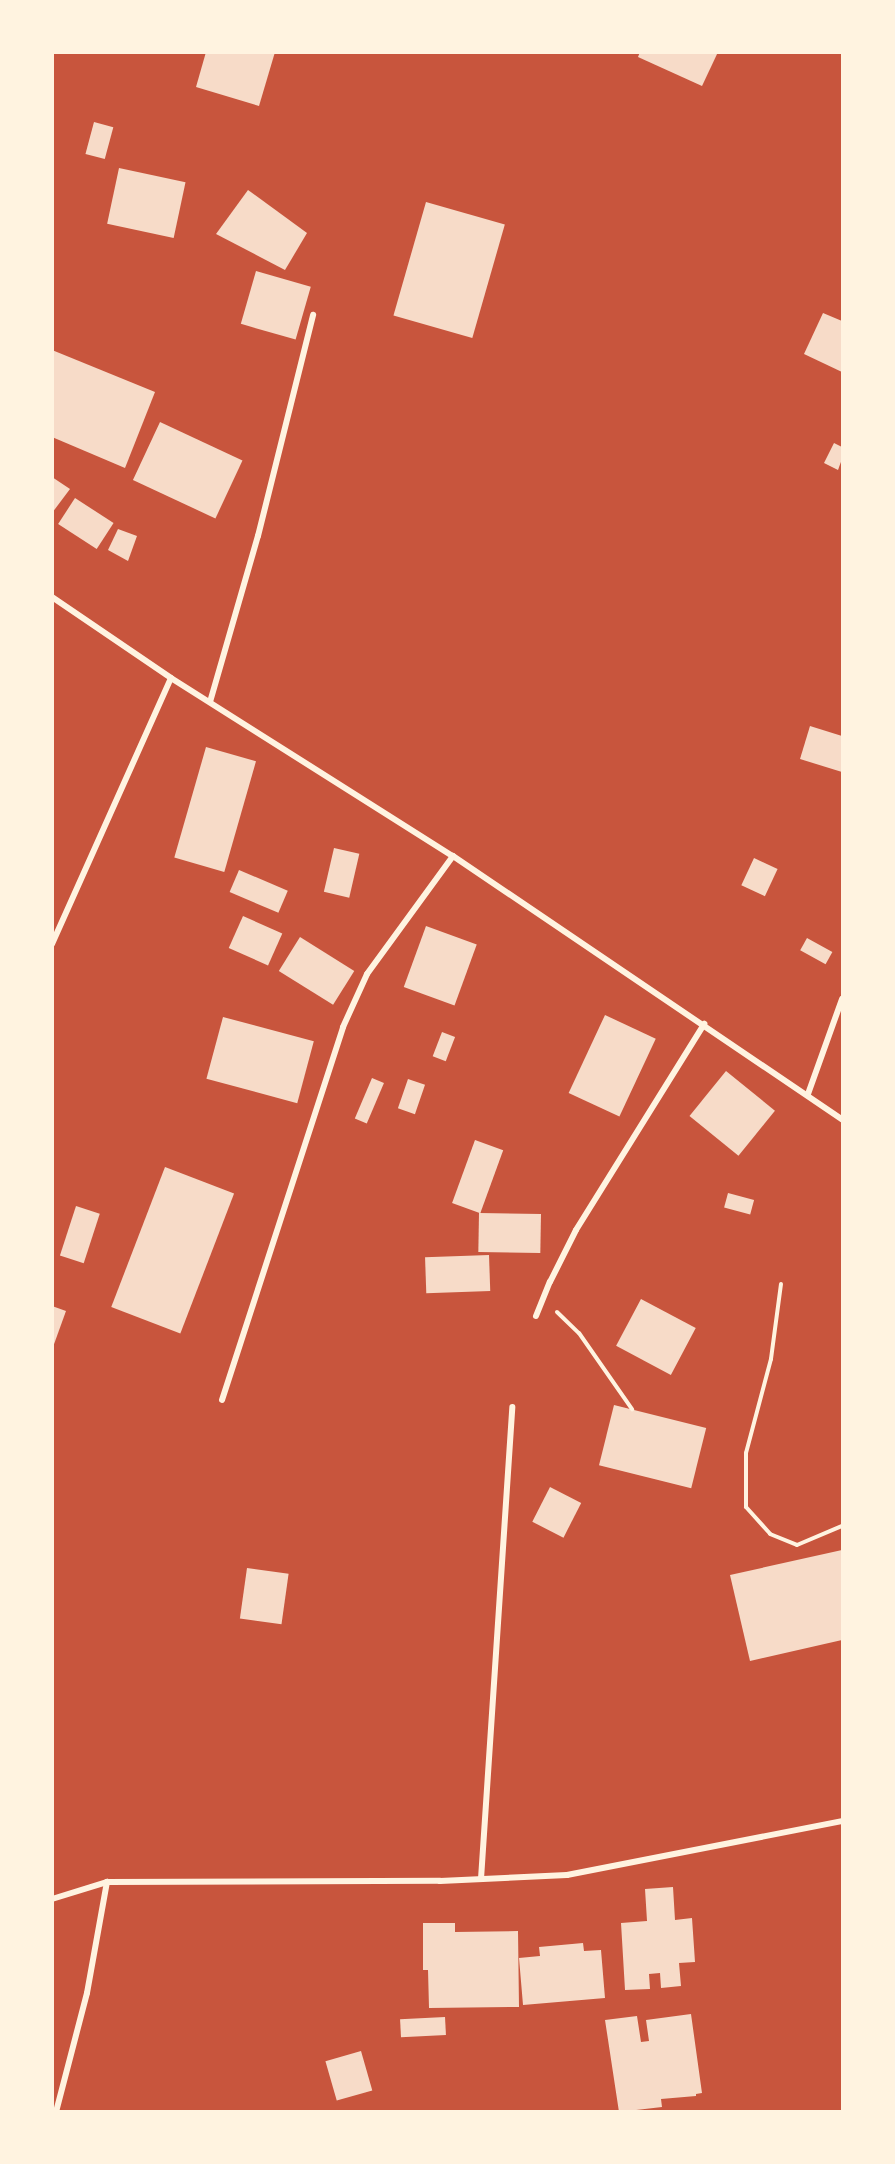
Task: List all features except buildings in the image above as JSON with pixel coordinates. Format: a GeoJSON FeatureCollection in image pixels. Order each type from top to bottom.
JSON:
{"type":"FeatureCollection","features":[{"type":"Feature","properties":{"kind":"street"},"geometry":{"type":"LineString","coordinates":[[210,702],[258,536],[313,315]]}},
{"type":"Feature","properties":{"kind":"street"},"geometry":{"type":"LineString","coordinates":[[52,597],[171,678],[453,856],[843,1119]]}},
{"type":"Feature","properties":{"kind":"street"},"geometry":{"type":"LineString","coordinates":[[52,944],[171,678]]}},
{"type":"Feature","properties":{"kind":"street"},"geometry":{"type":"LineString","coordinates":[[222,1400],[347,1019],[367,974],[453,856]]}},
{"type":"Feature","properties":{"kind":"street"},"geometry":{"type":"LineString","coordinates":[[808,1094],[843,999]]}},
{"type":"Feature","properties":{"kind":"street"},"geometry":{"type":"LineString","coordinates":[[536,1316],[576,1230],[704,1024]]}},
{"type":"Feature","properties":{"kind":"street"},"geometry":{"type":"LineString","coordinates":[[481,1879],[512,1407]]}},
{"type":"Feature","properties":{"kind":"street"},"geometry":{"type":"LineString","coordinates":[[52,1899],[107,1882],[255,1883],[567,1875],[843,1821]]}},
{"type":"Feature","properties":{"kind":"street"},"geometry":{"type":"LineString","coordinates":[[56,2112],[87,1993],[107,1882]]}},
{"type":"Feature","properties":{"kind":"path"},"geometry":{"type":"LineString","coordinates":[[781,1284],[771,1359],[747,1454],[746,1507],[770,1534],[797,1545],[843,1526]]}},
{"type":"Feature","properties":{"kind":"path"},"geometry":{"type":"LineString","coordinates":[[543,1299],[579,1333],[632,1409]]}}]}
